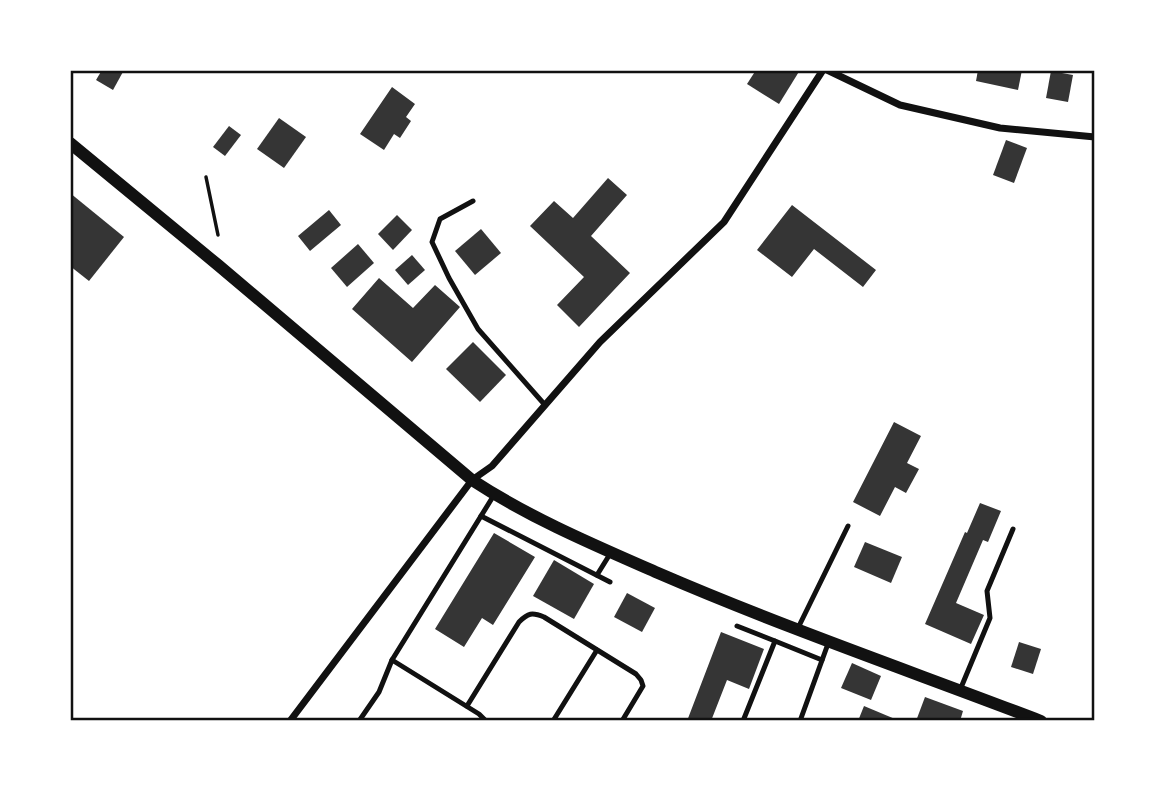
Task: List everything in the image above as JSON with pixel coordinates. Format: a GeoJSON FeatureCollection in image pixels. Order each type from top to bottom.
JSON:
{"type":"FeatureCollection","features":[{"type":"Feature","properties":{"kind":"street"},"geometry":{"type":"LineString","coordinates":[[290,721],[472,480],[492,466],[600,342],[724,222],[825,70],[900,105],[1000,128],[1095,137]]}},
{"type":"Feature","properties":{"kind":"street"},"geometry":{"type":"LineString","coordinates":[[70,144],[202,251],[472,480],[494,495],[581,540],[748,612],[1041,721]]}},
{"type":"Feature","properties":{"kind":"lane"},"geometry":{"type":"LineString","coordinates":[[473,201],[440,219],[432,242],[478,329],[545,405]]}},
{"type":"Feature","properties":{"kind":"lane"},"geometry":{"type":"LineString","coordinates":[[359,721],[379,692],[392,660],[494,495]]}},
{"type":"Feature","properties":{"kind":"lane"},"geometry":{"type":"LineString","coordinates":[[481,516],[610,582]]}},
{"type":"Feature","properties":{"kind":"lane"},"geometry":{"type":"LineString","coordinates":[[797,630],[848,526]]}},
{"type":"Feature","properties":{"kind":"lane"},"geometry":{"type":"LineString","coordinates":[[960,690],[990,618],[987,591],[1013,529]]}},
{"type":"Feature","properties":{"kind":"lane"},"geometry":{"type":"LineString","coordinates":[[597,575],[611,552]]}},
{"type":"Feature","properties":{"kind":"lane"},"geometry":{"type":"LineString","coordinates":[[467,706],[526,615],[534,613],[641,680],[643,686],[622,721]]}},
{"type":"Feature","properties":{"kind":"lane"},"geometry":{"type":"LineString","coordinates":[[737,626],[822,660]]}},
{"type":"Feature","properties":{"kind":"lane"},"geometry":{"type":"LineString","coordinates":[[743,721],[775,641]]}},
{"type":"Feature","properties":{"kind":"lane"},"geometry":{"type":"LineString","coordinates":[[800,721],[829,641]]}},
{"type":"Feature","properties":{"kind":"lane"},"geometry":{"type":"LineString","coordinates":[[552,721],[597,650]]}},
{"type":"Feature","properties":{"kind":"lane"},"geometry":{"type":"LineString","coordinates":[[392,660],[467,706],[486,721]]}},
{"type":"Feature","properties":{"kind":"path"},"geometry":{"type":"LineString","coordinates":[[206,177],[218,235]]}},
{"type":"Feature","properties":{"kind":"building"},"geometry":{"type":"Polygon","coordinates":[[[102,70],[124,70],[113,90],[96,80],[102,70]]]}},
{"type":"Feature","properties":{"kind":"building"},"geometry":{"type":"Polygon","coordinates":[[[756,70],[800,70],[779,104],[747,84],[756,70]]]}},
{"type":"Feature","properties":{"kind":"building"},"geometry":{"type":"Polygon","coordinates":[[[978,70],[1022,70],[1018,90],[976,81],[978,70]]]}},
{"type":"Feature","properties":{"kind":"building"},"geometry":{"type":"Polygon","coordinates":[[[1051,71],[1073,75],[1068,102],[1046,98],[1051,71]]]}},
{"type":"Feature","properties":{"kind":"building"},"geometry":{"type":"Polygon","coordinates":[[[392,87],[415,104],[406,117],[411,121],[400,138],[394,134],[384,150],[360,134],[392,87]]]}},
{"type":"Feature","properties":{"kind":"building"},"geometry":{"type":"Polygon","coordinates":[[[279,118],[306,137],[284,168],[257,149],[279,118]]]}},
{"type":"Feature","properties":{"kind":"building"},"geometry":{"type":"Polygon","coordinates":[[[229,126],[241,135],[225,156],[213,147],[229,126]]]}},
{"type":"Feature","properties":{"kind":"building"},"geometry":{"type":"Polygon","coordinates":[[[1006,140],[1027,148],[1014,183],[993,175],[1006,140]]]}},
{"type":"Feature","properties":{"kind":"building"},"geometry":{"type":"Polygon","coordinates":[[[608,178],[627,195],[591,236],[630,273],[579,327],[557,305],[584,277],[530,226],[554,201],[573,218],[608,178]]]}},
{"type":"Feature","properties":{"kind":"building"},"geometry":{"type":"Polygon","coordinates":[[[70,193],[124,237],[89,281],[70,266],[70,193]]]}},
{"type":"Feature","properties":{"kind":"building"},"geometry":{"type":"Polygon","coordinates":[[[792,205],[876,270],[863,287],[814,249],[792,277],[757,250],[792,205]]]}},
{"type":"Feature","properties":{"kind":"building"},"geometry":{"type":"Polygon","coordinates":[[[329,210],[341,225],[310,251],[298,236],[329,210]]]}},
{"type":"Feature","properties":{"kind":"building"},"geometry":{"type":"Polygon","coordinates":[[[397,215],[412,230],[393,250],[378,234],[397,215]]]}},
{"type":"Feature","properties":{"kind":"building"},"geometry":{"type":"Polygon","coordinates":[[[481,229],[501,253],[475,275],[455,251],[481,229]]]}},
{"type":"Feature","properties":{"kind":"building"},"geometry":{"type":"Polygon","coordinates":[[[358,244],[374,263],[347,287],[331,268],[358,244]]]}},
{"type":"Feature","properties":{"kind":"building"},"geometry":{"type":"Polygon","coordinates":[[[412,255],[425,270],[408,285],[395,270],[412,255]]]}},
{"type":"Feature","properties":{"kind":"building"},"geometry":{"type":"Polygon","coordinates":[[[379,278],[413,308],[435,285],[460,307],[412,362],[352,309],[379,278]]]}},
{"type":"Feature","properties":{"kind":"building"},"geometry":{"type":"Polygon","coordinates":[[[473,342],[506,375],[480,402],[446,369],[473,342]]]}},
{"type":"Feature","properties":{"kind":"building"},"geometry":{"type":"Polygon","coordinates":[[[894,422],[921,436],[907,463],[919,469],[906,493],[895,487],[880,516],[853,502],[894,422]]]}},
{"type":"Feature","properties":{"kind":"building"},"geometry":{"type":"Polygon","coordinates":[[[980,503],[1001,511],[988,542],[983,540],[956,603],[984,615],[971,644],[925,624],[980,503]]]}},
{"type":"Feature","properties":{"kind":"building"},"geometry":{"type":"Polygon","coordinates":[[[494,533],[535,557],[493,625],[482,618],[464,647],[435,629],[494,533]]]}},
{"type":"Feature","properties":{"kind":"building"},"geometry":{"type":"Polygon","coordinates":[[[865,542],[902,557],[891,583],[854,567],[865,542]]]}},
{"type":"Feature","properties":{"kind":"building"},"geometry":{"type":"Polygon","coordinates":[[[554,560],[594,584],[574,619],[533,596],[554,560]]]}},
{"type":"Feature","properties":{"kind":"building"},"geometry":{"type":"Polygon","coordinates":[[[627,593],[655,608],[642,632],[614,617],[627,593]]]}},
{"type":"Feature","properties":{"kind":"building"},"geometry":{"type":"Polygon","coordinates":[[[721,632],[764,649],[749,689],[727,680],[711,721],[687,721],[721,632]]]}},
{"type":"Feature","properties":{"kind":"building"},"geometry":{"type":"Polygon","coordinates":[[[1019,642],[1041,649],[1033,674],[1011,667],[1019,642]]]}},
{"type":"Feature","properties":{"kind":"building"},"geometry":{"type":"Polygon","coordinates":[[[852,663],[881,676],[871,700],[841,688],[852,663]]]}},
{"type":"Feature","properties":{"kind":"building"},"geometry":{"type":"Polygon","coordinates":[[[925,697],[963,711],[960,721],[916,721],[925,697]]]}},
{"type":"Feature","properties":{"kind":"building"},"geometry":{"type":"Polygon","coordinates":[[[864,706],[895,719],[858,721],[864,706]]]}}]}
